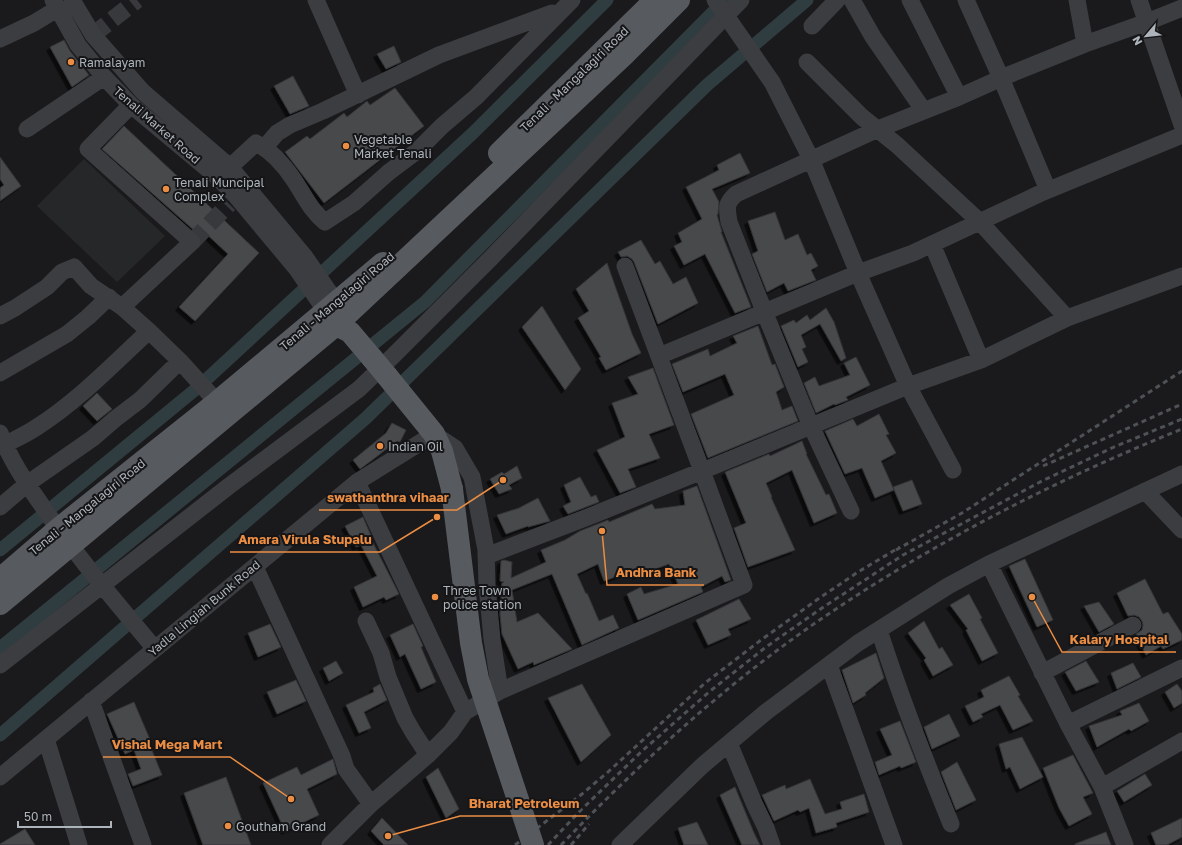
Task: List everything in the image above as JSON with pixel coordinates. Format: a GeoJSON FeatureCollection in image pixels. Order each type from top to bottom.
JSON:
{"type":"FeatureCollection","features":[{"type":"Feature","properties":{"kind":"main road","name":"Tenali - Mangalagiri Road"},"geometry":{"type":"LineString","coordinates":[[424,235],[655,0]]}},
{"type":"Feature","properties":{"kind":"main road"},"geometry":{"type":"LineString","coordinates":[[534,845],[478,679],[471,642],[452,489],[442,451],[428,427],[334,311],[424,235],[624,55],[679,0]]}},
{"type":"Feature","properties":{"kind":"main road","name":"Tenali - Mangalagiri Road"},"geometry":{"type":"LineString","coordinates":[[0,604],[65,538],[212,396],[334,311]]}},
{"type":"Feature","properties":{"kind":"main road","name":"Tenali - Mangalagiri Road"},"geometry":{"type":"LineString","coordinates":[[0,579],[65,538],[334,311]]}},
{"type":"Feature","properties":{"kind":"street","name":"Tenali Market Road"},"geometry":{"type":"LineString","coordinates":[[72,0],[93,35],[143,92],[230,167],[237,195]]}},
{"type":"Feature","properties":{"kind":"street"},"geometry":{"type":"LineString","coordinates":[[316,0],[358,95]]}},
{"type":"Feature","properties":{"kind":"street"},"geometry":{"type":"LineString","coordinates":[[265,147],[277,133],[290,125],[358,95],[440,55],[572,0]]}},
{"type":"Feature","properties":{"kind":"street"},"geometry":{"type":"LineString","coordinates":[[715,0],[772,82],[811,159],[858,273],[908,386],[953,470]]}},
{"type":"Feature","properties":{"kind":"street"},"geometry":{"type":"LineString","coordinates":[[0,665],[99,581],[359,389],[394,356],[479,270],[741,0]]}},
{"type":"Feature","properties":{"kind":"street"},"geometry":{"type":"LineString","coordinates":[[812,26],[837,0]]}},
{"type":"Feature","properties":{"kind":"street"},"geometry":{"type":"LineString","coordinates":[[852,0],[873,37],[924,111]]}},
{"type":"Feature","properties":{"kind":"street"},"geometry":{"type":"LineString","coordinates":[[910,0],[959,97]]}},
{"type":"Feature","properties":{"kind":"street"},"geometry":{"type":"LineString","coordinates":[[966,0],[1001,78],[1048,190]]}},
{"type":"Feature","properties":{"kind":"street"},"geometry":{"type":"LineString","coordinates":[[1077,0],[1085,44]]}},
{"type":"Feature","properties":{"kind":"street"},"geometry":{"type":"LineString","coordinates":[[1139,0],[1182,125]]}},
{"type":"Feature","properties":{"kind":"street","name":"Tenali Market Road"},"geometry":{"type":"LineString","coordinates":[[55,5],[78,45],[104,77],[131,105],[237,195],[300,262],[334,311]]}},
{"type":"Feature","properties":{"kind":"street"},"geometry":{"type":"LineString","coordinates":[[0,39],[34,23],[55,5]]}},
{"type":"Feature","properties":{"kind":"street"},"geometry":{"type":"LineString","coordinates":[[851,511],[811,426],[764,311],[730,222],[727,208],[729,200],[736,194],[878,129],[1085,44],[1182,8]]}},
{"type":"Feature","properties":{"kind":"street"},"geometry":{"type":"LineString","coordinates":[[230,167],[256,142],[265,147],[278,159],[294,179],[316,215],[325,222],[354,203],[389,172],[417,151],[442,126],[476,97],[550,10]]}},
{"type":"Feature","properties":{"kind":"street"},"geometry":{"type":"LineString","coordinates":[[78,45],[93,35]]}},
{"type":"Feature","properties":{"kind":"street"},"geometry":{"type":"LineString","coordinates":[[807,62],[862,117],[878,129],[980,222],[1067,318]]}},
{"type":"Feature","properties":{"kind":"street"},"geometry":{"type":"LineString","coordinates":[[27,129],[104,77]]}},
{"type":"Feature","properties":{"kind":"street"},"geometry":{"type":"LineString","coordinates":[[0,373],[67,334],[88,317],[115,302],[192,242],[88,149],[131,105]]}},
{"type":"Feature","properties":{"kind":"street"},"geometry":{"type":"LineString","coordinates":[[659,356],[764,311],[932,244],[1048,190],[1182,135]]}},
{"type":"Feature","properties":{"kind":"street"},"geometry":{"type":"LineString","coordinates":[[932,244],[981,360]]}},
{"type":"Feature","properties":{"kind":"street"},"geometry":{"type":"LineString","coordinates":[[330,845],[371,804],[451,732],[465,712],[500,690],[744,585],[625,266]]}},
{"type":"Feature","properties":{"kind":"street"},"geometry":{"type":"LineString","coordinates":[[0,316],[47,287],[62,272],[74,267],[92,286],[115,302],[149,331],[182,363],[212,396]]}},
{"type":"Feature","properties":{"kind":"street"},"geometry":{"type":"LineString","coordinates":[[486,556],[702,471],[908,386],[981,360],[1067,318],[1182,276]]}},
{"type":"Feature","properties":{"kind":"street"},"geometry":{"type":"LineString","coordinates":[[149,331],[64,408],[37,427],[2,439],[30,489],[65,538],[155,649]]}},
{"type":"Feature","properties":{"kind":"street"},"geometry":{"type":"LineString","coordinates":[[0,507],[30,489],[140,400],[182,363]]}},
{"type":"Feature","properties":{"kind":"street"},"geometry":{"type":"LineString","coordinates":[[428,427],[455,448],[472,477],[486,550],[487,586],[492,639],[500,690]]}},
{"type":"Feature","properties":{"kind":"street","name":"Yadla Lingiah Bunk Road"},"geometry":{"type":"LineString","coordinates":[[0,777],[357,482],[428,427]]}},
{"type":"Feature","properties":{"kind":"street"},"geometry":{"type":"LineString","coordinates":[[620,845],[703,765],[766,712],[858,643],[948,586],[989,564],[1182,474]]}},
{"type":"Feature","properties":{"kind":"street"},"geometry":{"type":"LineString","coordinates":[[357,482],[465,712]]}},
{"type":"Feature","properties":{"kind":"street"},"geometry":{"type":"LineString","coordinates":[[1145,491],[1182,530]]}},
{"type":"Feature","properties":{"kind":"street"},"geometry":{"type":"LineString","coordinates":[[989,564],[1042,673],[1102,788],[1125,845]]}},
{"type":"Feature","properties":{"kind":"street"},"geometry":{"type":"LineString","coordinates":[[254,567],[342,756],[346,769],[371,804]]}},
{"type":"Feature","properties":{"kind":"street"},"geometry":{"type":"LineString","coordinates":[[366,621],[381,653],[388,677],[406,718],[413,732],[428,754]]}},
{"type":"Feature","properties":{"kind":"street"},"geometry":{"type":"LineString","coordinates":[[1042,673],[1133,625]]}},
{"type":"Feature","properties":{"kind":"street"},"geometry":{"type":"LineString","coordinates":[[879,630],[892,672],[914,733],[951,824]]}},
{"type":"Feature","properties":{"kind":"street"},"geometry":{"type":"LineString","coordinates":[[828,665],[894,845]]}},
{"type":"Feature","properties":{"kind":"street"},"geometry":{"type":"LineString","coordinates":[[1068,724],[1182,668]]}},
{"type":"Feature","properties":{"kind":"street"},"geometry":{"type":"LineString","coordinates":[[91,701],[143,845]]}},
{"type":"Feature","properties":{"kind":"street"},"geometry":{"type":"LineString","coordinates":[[46,739],[79,845]]}},
{"type":"Feature","properties":{"kind":"street"},"geometry":{"type":"LineString","coordinates":[[1102,788],[1182,741]]}},
{"type":"Feature","properties":{"kind":"street"},"geometry":{"type":"LineString","coordinates":[[729,743],[772,845]]}},
{"type":"Feature","properties":{"kind":"shaded area"},"geometry":{"type":"Polygon","coordinates":[[[84,159],[165,236],[117,282],[37,206],[84,159]]]}},
{"type":"Feature","properties":{"kind":"building","name":"Ramalayam"},"geometry":{"type":"Polygon","coordinates":[[[64,40],[70,51],[89,75],[72,87],[50,47],[64,40]]]}},
{"type":"Feature","properties":{"kind":"building"},"geometry":{"type":"Polygon","coordinates":[[[394,46],[401,62],[386,69],[377,54],[394,46]]]}},
{"type":"Feature","properties":{"kind":"building"},"geometry":{"type":"Polygon","coordinates":[[[293,76],[309,106],[290,114],[274,86],[293,76]]]}},
{"type":"Feature","properties":{"kind":"building","name":"Vegetable Market Tenali"},"geometry":{"type":"Polygon","coordinates":[[[395,88],[424,126],[324,203],[285,152],[307,136],[310,139],[344,113],[347,117],[367,101],[370,105],[395,88]]]}},
{"type":"Feature","properties":{"kind":"building","name":"Tenali Muncipal Complex"},"geometry":{"type":"Polygon","coordinates":[[[124,126],[259,253],[195,321],[179,307],[228,254],[200,228],[196,232],[102,149],[124,126]]]}},
{"type":"Feature","properties":{"kind":"building"},"geometry":{"type":"Polygon","coordinates":[[[740,153],[750,173],[712,189],[719,202],[717,215],[721,232],[751,307],[735,313],[705,254],[684,265],[674,246],[682,242],[678,233],[702,219],[686,187],[719,170],[717,165],[740,153]]]}},
{"type":"Feature","properties":{"kind":"building"},"geometry":{"type":"Polygon","coordinates":[[[0,157],[21,186],[0,201],[0,188],[4,185],[0,179],[0,157]]]}},
{"type":"Feature","properties":{"kind":"building"},"geometry":{"type":"Polygon","coordinates":[[[775,212],[785,240],[798,234],[807,255],[811,253],[818,266],[811,270],[816,280],[788,291],[784,283],[767,292],[752,254],[758,251],[748,221],[775,212]]]}},
{"type":"Feature","properties":{"kind":"building"},"geometry":{"type":"Polygon","coordinates":[[[641,240],[655,264],[660,261],[673,284],[686,277],[698,303],[658,324],[634,262],[627,256],[621,257],[618,252],[641,240]]]}},
{"type":"Feature","properties":{"kind":"building"},"geometry":{"type":"Polygon","coordinates":[[[607,263],[632,334],[641,353],[606,370],[599,358],[601,357],[578,318],[589,311],[576,289],[607,263]]]}},
{"type":"Feature","properties":{"kind":"building"},"geometry":{"type":"Polygon","coordinates":[[[542,306],[581,369],[565,390],[522,327],[542,306]]]}},
{"type":"Feature","properties":{"kind":"building"},"geometry":{"type":"Polygon","coordinates":[[[826,308],[834,322],[846,358],[841,361],[820,324],[801,335],[806,347],[802,349],[808,362],[798,367],[781,326],[794,320],[796,323],[807,315],[810,320],[826,308]]]}},
{"type":"Feature","properties":{"kind":"building"},"geometry":{"type":"Polygon","coordinates":[[[758,326],[772,365],[775,364],[784,387],[776,392],[782,410],[792,406],[798,421],[708,458],[691,414],[734,395],[725,374],[683,392],[672,364],[708,349],[710,356],[737,343],[733,336],[758,326]]]}},
{"type":"Feature","properties":{"kind":"building"},"geometry":{"type":"Polygon","coordinates":[[[856,357],[870,385],[846,397],[848,400],[835,405],[834,404],[816,413],[804,383],[815,377],[819,386],[850,375],[844,363],[856,357]]]}},
{"type":"Feature","properties":{"kind":"building"},"geometry":{"type":"Polygon","coordinates":[[[653,368],[674,425],[649,434],[660,458],[628,469],[636,487],[620,493],[597,450],[625,437],[612,403],[638,394],[628,377],[653,368]]]}},
{"type":"Feature","properties":{"kind":"building"},"geometry":{"type":"Polygon","coordinates":[[[97,393],[112,409],[97,421],[83,406],[97,393]]]}},
{"type":"Feature","properties":{"kind":"building"},"geometry":{"type":"Polygon","coordinates":[[[879,414],[889,434],[886,435],[896,453],[881,461],[894,490],[875,498],[862,468],[845,474],[825,431],[853,419],[857,426],[879,414]]]}},
{"type":"Feature","properties":{"kind":"building"},"geometry":{"type":"Polygon","coordinates":[[[392,423],[406,430],[400,442],[397,441],[360,469],[353,460],[386,433],[392,423]]]}},
{"type":"Feature","properties":{"kind":"building"},"geometry":{"type":"Polygon","coordinates":[[[802,441],[806,454],[826,495],[829,494],[837,513],[814,523],[792,470],[766,483],[795,550],[748,567],[734,528],[746,523],[725,472],[769,454],[770,456],[802,441]]]}},
{"type":"Feature","properties":{"kind":"building"},"geometry":{"type":"Polygon","coordinates":[[[517,466],[522,478],[509,485],[512,489],[499,494],[490,479],[502,472],[504,474],[517,466]]]}},
{"type":"Feature","properties":{"kind":"building"},"geometry":{"type":"Polygon","coordinates":[[[580,477],[591,497],[596,495],[599,502],[568,514],[563,506],[571,502],[564,485],[580,477]]]}},
{"type":"Feature","properties":{"kind":"building"},"geometry":{"type":"Polygon","coordinates":[[[912,480],[922,504],[903,511],[893,487],[912,480]]]}},
{"type":"Feature","properties":{"kind":"building"},"geometry":{"type":"Polygon","coordinates":[[[697,486],[731,580],[725,582],[722,576],[701,587],[703,592],[638,620],[627,594],[641,587],[644,594],[678,584],[669,564],[636,576],[634,570],[604,581],[598,564],[577,574],[599,621],[613,615],[619,628],[582,645],[552,574],[512,590],[517,622],[538,613],[572,649],[534,665],[533,662],[518,669],[502,634],[500,614],[502,583],[504,582],[500,581],[501,561],[504,560],[512,562],[511,578],[546,562],[541,550],[565,540],[580,531],[608,520],[609,522],[652,504],[655,509],[685,505],[683,491],[697,486]]]}},
{"type":"Feature","properties":{"kind":"building"},"geometry":{"type":"Polygon","coordinates":[[[538,498],[550,521],[528,526],[506,534],[497,515],[519,508],[538,498]]]}},
{"type":"Feature","properties":{"kind":"building"},"geometry":{"type":"Polygon","coordinates":[[[363,517],[372,538],[371,539],[399,594],[386,600],[384,597],[363,607],[354,587],[377,576],[361,545],[356,547],[345,526],[363,517]]]}},
{"type":"Feature","properties":{"kind":"building"},"geometry":{"type":"Polygon","coordinates":[[[1025,559],[1053,620],[1037,627],[1009,566],[1025,559]]]}},
{"type":"Feature","properties":{"kind":"building"},"geometry":{"type":"Polygon","coordinates":[[[1145,579],[1163,614],[1168,612],[1182,634],[1182,640],[1163,649],[1161,646],[1146,655],[1136,634],[1142,630],[1142,621],[1139,617],[1134,615],[1128,616],[1117,593],[1145,579]]]}},
{"type":"Feature","properties":{"kind":"building"},"geometry":{"type":"Polygon","coordinates":[[[969,594],[998,653],[982,661],[966,630],[968,629],[950,605],[969,594]]]}},
{"type":"Feature","properties":{"kind":"building"},"geometry":{"type":"Polygon","coordinates":[[[739,599],[751,619],[728,629],[731,635],[708,645],[696,620],[739,599]]]}},
{"type":"Feature","properties":{"kind":"building"},"geometry":{"type":"Polygon","coordinates":[[[1099,602],[1114,624],[1099,632],[1084,606],[1099,602]]]}},
{"type":"Feature","properties":{"kind":"building"},"geometry":{"type":"Polygon","coordinates":[[[924,621],[939,649],[942,647],[953,665],[933,676],[924,660],[926,658],[908,633],[924,621]]]}},
{"type":"Feature","properties":{"kind":"building"},"geometry":{"type":"Polygon","coordinates":[[[270,624],[281,647],[258,657],[248,633],[270,624]]]}},
{"type":"Feature","properties":{"kind":"building"},"geometry":{"type":"Polygon","coordinates":[[[413,624],[436,682],[421,689],[405,654],[400,657],[390,635],[413,624]]]}},
{"type":"Feature","properties":{"kind":"building"},"geometry":{"type":"Polygon","coordinates":[[[876,653],[884,678],[865,693],[866,695],[853,703],[842,670],[876,653]]]}},
{"type":"Feature","properties":{"kind":"building"},"geometry":{"type":"Polygon","coordinates":[[[336,661],[343,673],[329,681],[323,668],[336,661]]]}},
{"type":"Feature","properties":{"kind":"building"},"geometry":{"type":"Polygon","coordinates":[[[1086,661],[1099,682],[1076,691],[1065,672],[1086,661]]]}},
{"type":"Feature","properties":{"kind":"building"},"geometry":{"type":"Polygon","coordinates":[[[1133,663],[1141,677],[1117,689],[1111,673],[1133,663]]]}},
{"type":"Feature","properties":{"kind":"building"},"geometry":{"type":"Polygon","coordinates":[[[1009,676],[1020,695],[1018,696],[1033,721],[1013,730],[1000,705],[981,714],[983,717],[973,722],[965,706],[984,697],[981,690],[1009,676]]]}},
{"type":"Feature","properties":{"kind":"building"},"geometry":{"type":"Polygon","coordinates":[[[296,680],[306,701],[277,714],[267,692],[296,680]]]}},
{"type":"Feature","properties":{"kind":"building"},"geometry":{"type":"Polygon","coordinates":[[[380,684],[387,700],[364,712],[371,728],[359,733],[346,705],[374,692],[373,688],[380,684]]]}},
{"type":"Feature","properties":{"kind":"building"},"geometry":{"type":"Polygon","coordinates":[[[582,684],[611,735],[581,762],[548,698],[582,684]]]}},
{"type":"Feature","properties":{"kind":"building"},"geometry":{"type":"Polygon","coordinates":[[[1177,684],[1182,691],[1182,703],[1174,708],[1165,692],[1177,684]]]}},
{"type":"Feature","properties":{"kind":"building"},"geometry":{"type":"Polygon","coordinates":[[[134,702],[151,742],[149,743],[162,775],[133,786],[128,774],[141,769],[134,750],[125,754],[107,714],[134,702]]]}},
{"type":"Feature","properties":{"kind":"building"},"geometry":{"type":"Polygon","coordinates":[[[1139,703],[1149,721],[1131,731],[1129,729],[1097,747],[1089,726],[1122,715],[1120,711],[1139,703]]]}},
{"type":"Feature","properties":{"kind":"building"},"geometry":{"type":"Polygon","coordinates":[[[949,714],[960,736],[932,749],[924,727],[949,714]]]}},
{"type":"Feature","properties":{"kind":"building"},"geometry":{"type":"Polygon","coordinates":[[[900,721],[916,762],[901,768],[900,766],[879,775],[875,762],[892,755],[880,729],[900,721]]]}},
{"type":"Feature","properties":{"kind":"building"},"geometry":{"type":"Polygon","coordinates":[[[1022,737],[1043,777],[1020,789],[1010,767],[1006,769],[999,744],[1022,737]]]}},
{"type":"Feature","properties":{"kind":"building"},"geometry":{"type":"Polygon","coordinates":[[[1073,755],[1093,793],[1083,797],[1092,814],[1069,826],[1059,808],[1043,768],[1073,755]]]}},
{"type":"Feature","properties":{"kind":"building"},"geometry":{"type":"Polygon","coordinates":[[[333,759],[337,774],[307,789],[319,815],[285,831],[263,783],[297,767],[301,775],[333,759]]]}},
{"type":"Feature","properties":{"kind":"building"},"geometry":{"type":"Polygon","coordinates":[[[957,762],[976,800],[956,810],[941,772],[957,762]]]}},
{"type":"Feature","properties":{"kind":"building"},"geometry":{"type":"Polygon","coordinates":[[[438,768],[459,809],[446,818],[426,777],[438,768]]]}},
{"type":"Feature","properties":{"kind":"building"},"geometry":{"type":"Polygon","coordinates":[[[1145,774],[1152,785],[1124,802],[1117,791],[1145,774]]]}},
{"type":"Feature","properties":{"kind":"building"},"geometry":{"type":"Polygon","coordinates":[[[226,777],[251,845],[203,845],[184,793],[226,777]]]}},
{"type":"Feature","properties":{"kind":"building"},"geometry":{"type":"Polygon","coordinates":[[[810,779],[825,814],[842,809],[840,802],[864,794],[869,812],[836,823],[837,827],[816,833],[809,808],[800,812],[798,810],[774,821],[762,795],[785,785],[786,789],[810,779]]]}},
{"type":"Feature","properties":{"kind":"building"},"geometry":{"type":"Polygon","coordinates":[[[735,787],[760,845],[742,845],[720,795],[735,787]]]}},
{"type":"Feature","properties":{"kind":"building"},"geometry":{"type":"Polygon","coordinates":[[[382,818],[408,845],[384,845],[371,831],[382,818]]]}},
{"type":"Feature","properties":{"kind":"building"},"geometry":{"type":"Polygon","coordinates":[[[1182,818],[1182,837],[1167,845],[1156,845],[1151,833],[1182,818]]]}},
{"type":"Feature","properties":{"kind":"building"},"geometry":{"type":"Polygon","coordinates":[[[697,822],[708,845],[684,845],[678,828],[697,822]]]}},
{"type":"Feature","properties":{"kind":"building"},"geometry":{"type":"Polygon","coordinates":[[[25,829],[35,845],[0,845],[0,844],[25,829]]]}},
{"type":"Feature","properties":{"kind":"building"},"geometry":{"type":"Polygon","coordinates":[[[1106,832],[1111,845],[1075,845],[1075,844],[1106,832]]]}},
{"type":"Feature","properties":{"kind":"waterway"},"geometry":{"type":"LineString","coordinates":[[0,550],[196,389],[473,133],[607,0]]}},
{"type":"Feature","properties":{"kind":"waterway"},"geometry":{"type":"LineString","coordinates":[[0,648],[425,302],[725,0]]}},
{"type":"Feature","properties":{"kind":"waterway"},"geometry":{"type":"LineString","coordinates":[[0,735],[366,418],[707,85],[807,0]]}},
{"type":"Feature","properties":{"kind":"tunnel"},"geometry":{"type":"LineString","coordinates":[[93,35],[137,0]]}},
{"type":"Feature","properties":{"kind":"tunnel"},"geometry":{"type":"LineString","coordinates":[[192,242],[229,204]]}},
{"type":"Feature","properties":{"kind":"railway"},"geometry":{"type":"LineString","coordinates":[[896,550],[962,513],[1182,371]]}},
{"type":"Feature","properties":{"kind":"railway"},"geometry":{"type":"LineString","coordinates":[[1043,466],[1182,404]]}},
{"type":"Feature","properties":{"kind":"railway"},"geometry":{"type":"LineString","coordinates":[[548,845],[579,812],[641,752],[709,692],[766,647],[822,608],[903,555],[1042,481],[1114,447],[1182,419]]}},
{"type":"Feature","properties":{"kind":"railway"},"geometry":{"type":"LineString","coordinates":[[561,845],[655,752],[688,723],[756,667],[827,615],[912,561],[955,536],[1044,490],[1136,448],[1182,429]]}},
{"type":"Feature","properties":{"kind":"railway"},"geometry":{"type":"LineString","coordinates":[[515,845],[582,794],[608,772],[705,683],[818,599],[858,572],[900,547]]}},
{"type":"Feature","properties":{"kind":"railway"},"geometry":{"type":"LineString","coordinates":[[571,845],[589,824]]}},
{"type":"Feature","properties":{"kind":"place","name":"Ramalayam"},"geometry":{"type":"Point","coordinates":[71,62]}},
{"type":"Feature","properties":{"kind":"place","name":"Vegetable Market Tenali"},"geometry":{"type":"Point","coordinates":[346,146]}},
{"type":"Feature","properties":{"kind":"place","name":"Tenali Muncipal Complex"},"geometry":{"type":"Point","coordinates":[166,189]}},
{"type":"Feature","properties":{"kind":"place","name":"Indian Oil"},"geometry":{"type":"Point","coordinates":[380,446]}},
{"type":"Feature","properties":{"kind":"place","name":"swathanthra vihaar"},"geometry":{"type":"Point","coordinates":[503,480]}},
{"type":"Feature","properties":{"kind":"place","name":"Amara Virula Stupalu"},"geometry":{"type":"Point","coordinates":[437,517]}},
{"type":"Feature","properties":{"kind":"place","name":"Andhra Bank"},"geometry":{"type":"Point","coordinates":[602,531]}},
{"type":"Feature","properties":{"kind":"place","name":"Three Town police station"},"geometry":{"type":"Point","coordinates":[435,597]}},
{"type":"Feature","properties":{"kind":"place","name":"Kalary Hospital"},"geometry":{"type":"Point","coordinates":[1032,597]}},
{"type":"Feature","properties":{"kind":"place","name":"Vishal Mega Mart"},"geometry":{"type":"Point","coordinates":[291,799]}},
{"type":"Feature","properties":{"kind":"place","name":"Goutham Grand"},"geometry":{"type":"Point","coordinates":[228,826]}},
{"type":"Feature","properties":{"kind":"place","name":"Bharat Petroleum"},"geometry":{"type":"Point","coordinates":[388,836]}}]}
